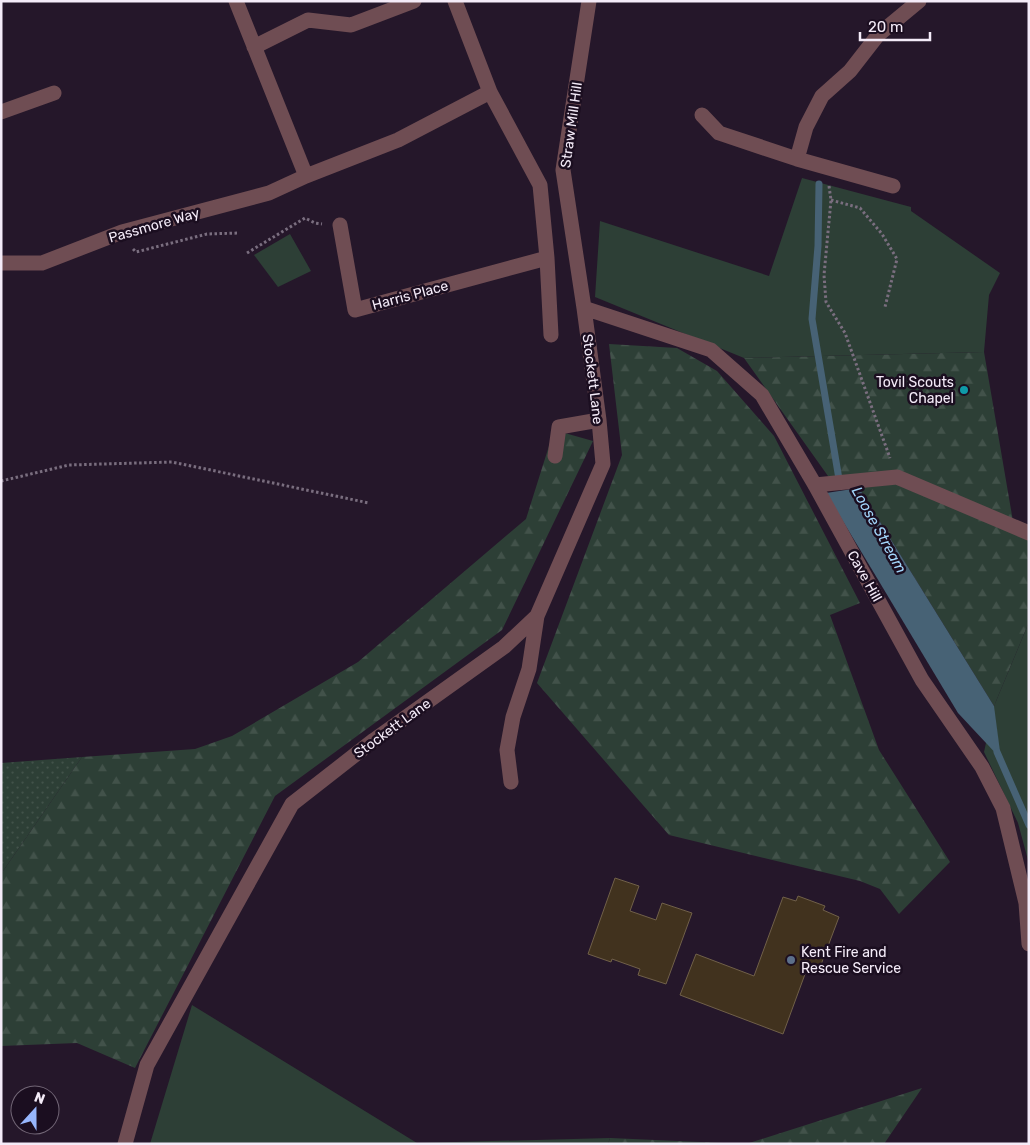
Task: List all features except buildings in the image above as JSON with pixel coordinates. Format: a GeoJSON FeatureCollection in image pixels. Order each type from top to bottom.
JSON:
{"type":"FeatureCollection","features":[{"type":"Feature","properties":{"kind":"street"},"geometry":{"type":"LineString","coordinates":[[236,1],[306,176]]}},
{"type":"Feature","properties":{"kind":"street"},"geometry":{"type":"LineString","coordinates":[[254,47],[308,20],[351,25],[414,1]]}},
{"type":"Feature","properties":{"kind":"street"},"geometry":{"type":"LineString","coordinates":[[455,1],[490,92],[540,185],[547,258],[551,335]]}},
{"type":"Feature","properties":{"kind":"street","name":"Straw Mill Hill"},"geometry":{"type":"LineString","coordinates":[[584,308],[563,170],[589,1]]}},
{"type":"Feature","properties":{"kind":"street"},"geometry":{"type":"LineString","coordinates":[[797,159],[806,127],[822,96],[850,71],[878,35],[919,1]]}},
{"type":"Feature","properties":{"kind":"street","name":"Passmore Way"},"geometry":{"type":"LineString","coordinates":[[1,263],[42,262],[122,232],[269,193],[306,176],[398,140],[490,92]]}},
{"type":"Feature","properties":{"kind":"street"},"geometry":{"type":"LineString","coordinates":[[4,106],[54,94]]}},
{"type":"Feature","properties":{"kind":"street"},"geometry":{"type":"LineString","coordinates":[[702,115],[719,134],[797,159],[893,186]]}},
{"type":"Feature","properties":{"kind":"street","name":"Harris Place"},"geometry":{"type":"LineString","coordinates":[[340,225],[355,310],[547,258]]}},
{"type":"Feature","properties":{"kind":"street","name":"Stockett Lane"},"geometry":{"type":"LineString","coordinates":[[125,1144],[147,1065],[292,804],[374,740],[504,647],[537,616],[603,464],[584,308]]}},
{"type":"Feature","properties":{"kind":"street","name":"Cave Hill"},"geometry":{"type":"LineString","coordinates":[[584,308],[711,350],[762,395],[815,485],[922,680],[982,767],[1002,808],[1026,903],[1029,944]]}},
{"type":"Feature","properties":{"kind":"street"},"geometry":{"type":"LineString","coordinates":[[555,456],[559,427],[599,420]]}},
{"type":"Feature","properties":{"kind":"street"},"geometry":{"type":"LineString","coordinates":[[815,485],[897,477],[1029,533]]}},
{"type":"Feature","properties":{"kind":"street"},"geometry":{"type":"LineString","coordinates":[[511,782],[509,742],[513,717],[529,669],[537,616]]}},
{"type":"Feature","properties":{"kind":"path"},"geometry":{"type":"LineString","coordinates":[[824,166],[831,200],[824,275],[826,302],[846,334],[897,477]]}},
{"type":"Feature","properties":{"kind":"path"},"geometry":{"type":"LineString","coordinates":[[831,200],[860,208],[882,234],[897,259],[885,307]]}},
{"type":"Feature","properties":{"kind":"path"},"geometry":{"type":"LineString","coordinates":[[247,253],[305,218],[315,223],[340,225]]}},
{"type":"Feature","properties":{"kind":"path"},"geometry":{"type":"LineString","coordinates":[[136,252],[207,234],[239,233]]}},
{"type":"Feature","properties":{"kind":"path"},"geometry":{"type":"LineString","coordinates":[[1,481],[69,465],[172,462],[369,503]]}},
{"type":"Feature","properties":{"kind":"green space"},"geometry":{"type":"Polygon","coordinates":[[[802,178],[911,207],[911,211],[1000,273],[989,295],[984,352],[744,358],[595,297],[600,221],[769,276],[802,178]]]}},
{"type":"Feature","properties":{"kind":"green space"},"geometry":{"type":"Polygon","coordinates":[[[290,234],[311,271],[278,287],[254,255],[290,234]]]}},
{"type":"Feature","properties":{"kind":"green space"},"geometry":{"type":"Polygon","coordinates":[[[609,344],[677,348],[717,371],[774,436],[860,603],[830,615],[879,750],[950,862],[899,914],[880,889],[860,881],[669,835],[537,683],[622,455],[609,344]]]}},
{"type":"Feature","properties":{"kind":"green space"},"geometry":{"type":"Polygon","coordinates":[[[984,352],[1015,533],[1029,537],[1029,622],[994,706],[859,488],[828,476],[744,358],[984,352]]]}},
{"type":"Feature","properties":{"kind":"green space"},"geometry":{"type":"Polygon","coordinates":[[[554,430],[593,441],[502,630],[275,796],[135,1068],[77,1043],[1,1046],[1,874],[82,757],[195,749],[232,736],[358,662],[526,519],[554,430]]]}},
{"type":"Feature","properties":{"kind":"green space"},"geometry":{"type":"Polygon","coordinates":[[[1029,622],[1029,864],[1018,823],[984,752],[994,706],[1029,622]]]}},
{"type":"Feature","properties":{"kind":"green space"},"geometry":{"type":"Polygon","coordinates":[[[82,757],[1,874],[1,763],[82,757]]]}},
{"type":"Feature","properties":{"kind":"green space"},"geometry":{"type":"Polygon","coordinates":[[[192,1005],[417,1143],[610,1138],[608,1144],[150,1144],[192,1005]]]}},
{"type":"Feature","properties":{"kind":"green space"},"geometry":{"type":"Polygon","coordinates":[[[922,1088],[884,1144],[746,1144],[922,1088]]]}},
{"type":"Feature","properties":{"kind":"green space"},"geometry":{"type":"Polygon","coordinates":[[[610,1138],[746,1144],[608,1144],[610,1138]]]}},
{"type":"Feature","properties":{"kind":"water"},"geometry":{"type":"Polygon","coordinates":[[[859,488],[994,706],[1001,759],[958,713],[826,493],[859,488]]]}},
{"type":"Feature","properties":{"kind":"waterway","name":"Loose Stream"},"geometry":{"type":"LineString","coordinates":[[819,184],[818,246],[812,319],[840,485]]}},
{"type":"Feature","properties":{"kind":"waterway","name":"Loose Stream"},"geometry":{"type":"LineString","coordinates":[[997,752],[1029,825]]}},
{"type":"Feature","properties":{"kind":"place","name":"Tovil Scouts Chapel"},"geometry":{"type":"Point","coordinates":[964,390]}},
{"type":"Feature","properties":{"kind":"place","name":"Kent Fire and Rescue Service"},"geometry":{"type":"Point","coordinates":[791,960]}}]}
